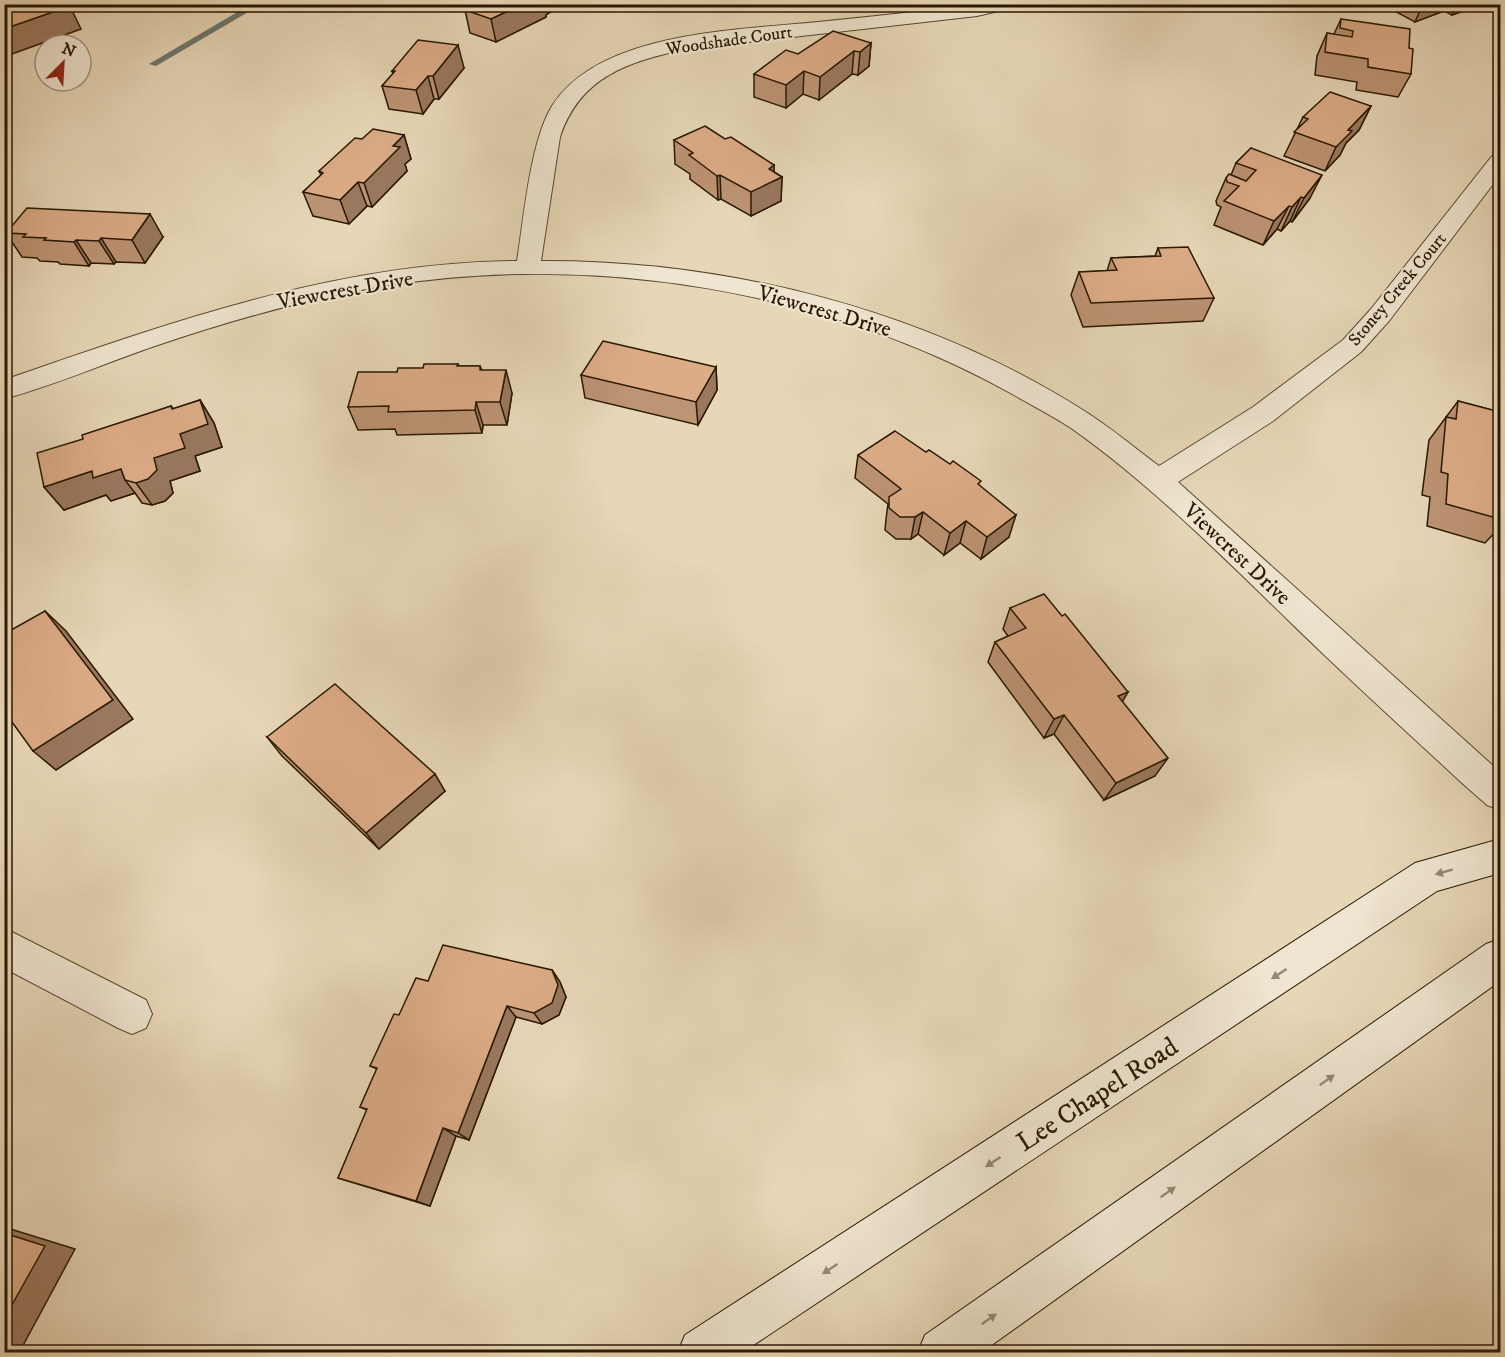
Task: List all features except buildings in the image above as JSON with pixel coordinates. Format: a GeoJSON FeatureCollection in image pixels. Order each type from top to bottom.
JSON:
{"type":"FeatureCollection","features":[{"type":"Feature","properties":{"kind":"street","name":"Woodshade Court"},"geometry":{"type":"LineString","coordinates":[[528,266],[549,136],[555,120],[571,93],[605,69],[664,47],[977,10],[1005,4]]}},
{"type":"Feature","properties":{"kind":"street","name":"Stoney Creek Court"},"geometry":{"type":"LineString","coordinates":[[1159,480],[1263,414],[1352,346],[1380,315],[1500,161]]}},
{"type":"Feature","properties":{"kind":"street","name":"Viewcrest Drive"},"geometry":{"type":"LineString","coordinates":[[4,390],[180,327],[288,297],[348,285],[440,272],[528,266],[635,272],[696,279],[780,295],[852,314],[928,342],[1004,377],[1071,415],[1159,480],[1230,544],[1381,689],[1500,794]]}},
{"type":"Feature","properties":{"kind":"street","name":"Lee Chapel Road"},"geometry":{"type":"LineString","coordinates":[[702,1353],[1428,876],[1500,856]]}},
{"type":"Feature","properties":{"kind":"street"},"geometry":{"type":"LineString","coordinates":[[4,947],[132,1014]]}},
{"type":"Feature","properties":{"kind":"street"},"geometry":{"type":"LineString","coordinates":[[942,1353],[1500,958]]}},
{"type":"Feature","properties":{"kind":"waterway"},"geometry":{"type":"LineString","coordinates":[[153,64],[258,4]]}}]}
